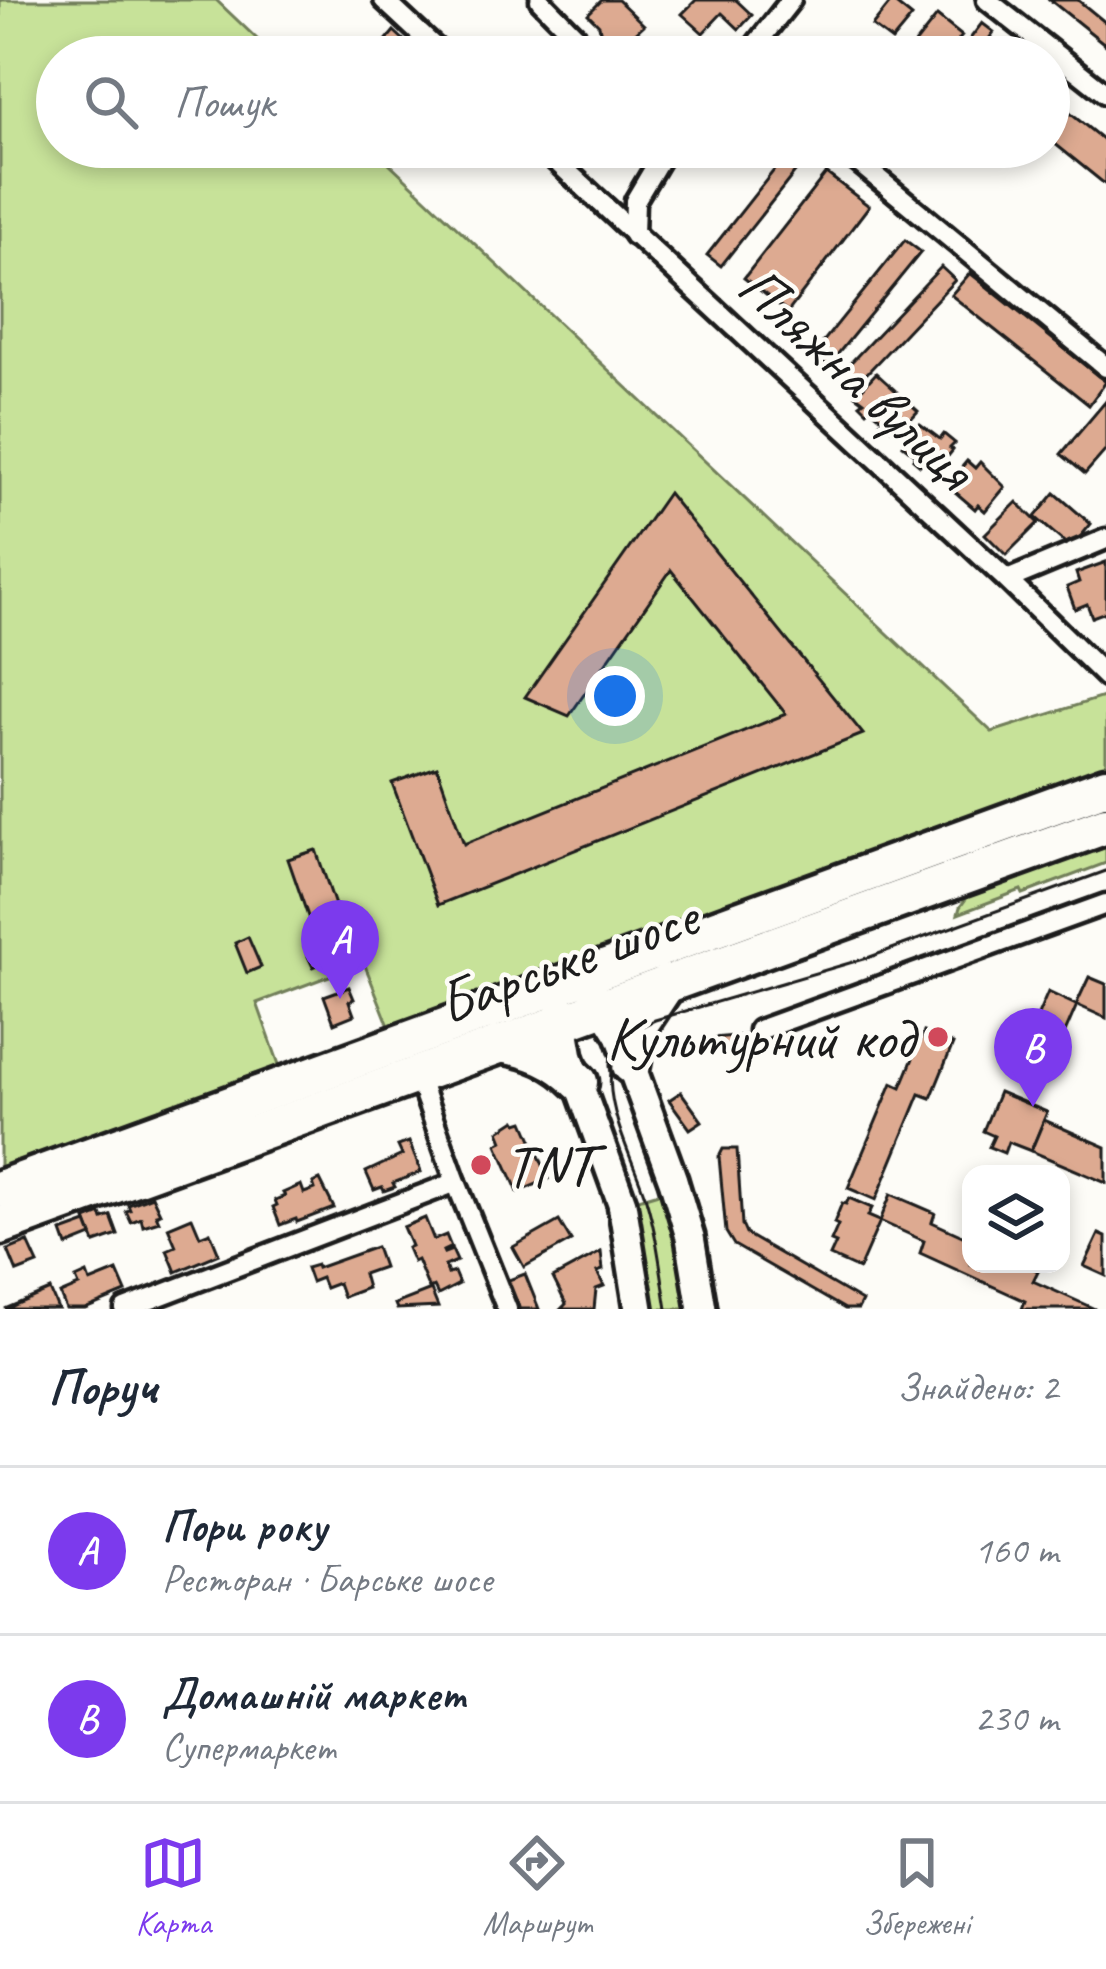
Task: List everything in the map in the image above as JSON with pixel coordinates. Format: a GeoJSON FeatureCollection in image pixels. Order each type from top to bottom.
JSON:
{"type":"FeatureCollection","features":[{"type":"Feature","properties":{"kind":"highway"},"geometry":{"type":"LineString","coordinates":[[0,1189],[504,1030],[568,981],[662,966],[1106,786]]}},
{"type":"Feature","properties":{"kind":"highway","name":"Барське шосе"},"geometry":{"type":"LineString","coordinates":[[0,1226],[417,1074],[504,1030],[569,1053],[619,1035],[662,966],[1106,825]]}},
{"type":"Feature","properties":{"kind":"highway"},"geometry":{"type":"LineString","coordinates":[[619,1035],[637,1028],[662,966]]}},
{"type":"Feature","properties":{"kind":"highway"},"geometry":{"type":"LineString","coordinates":[[504,1030],[564,1066],[569,1053]]}},
{"type":"Feature","properties":{"kind":"main road"},"geometry":{"type":"LineString","coordinates":[[568,981],[619,1035],[685,1218],[702,1309]]}},
{"type":"Feature","properties":{"kind":"main road"},"geometry":{"type":"LineString","coordinates":[[568,981],[569,1053],[622,1203],[639,1309]]}},
{"type":"Feature","properties":{"kind":"street"},"geometry":{"type":"LineString","coordinates":[[384,0],[423,36]]}},
{"type":"Feature","properties":{"kind":"street"},"geometry":{"type":"LineString","coordinates":[[540,0],[575,36]]}},
{"type":"Feature","properties":{"kind":"street"},"geometry":{"type":"LineString","coordinates":[[763,36],[791,0]]}},
{"type":"Feature","properties":{"kind":"street"},"geometry":{"type":"LineString","coordinates":[[987,0],[1033,36]]}},
{"type":"Feature","properties":{"kind":"street"},"geometry":{"type":"LineString","coordinates":[[1070,66],[1106,94]]}},
{"type":"Feature","properties":{"kind":"street","name":"Пляжна вулиця"},"geometry":{"type":"LineString","coordinates":[[563,168],[1106,676]]}},
{"type":"Feature","properties":{"kind":"street"},"geometry":{"type":"LineString","coordinates":[[634,235],[635,201],[655,168]]}},
{"type":"Feature","properties":{"kind":"street"},"geometry":{"type":"LineString","coordinates":[[865,168],[1106,367]]}},
{"type":"Feature","properties":{"kind":"street"},"geometry":{"type":"LineString","coordinates":[[1007,580],[1106,539]]}},
{"type":"Feature","properties":{"kind":"street"},"geometry":{"type":"LineString","coordinates":[[759,1030],[1106,904]]}},
{"type":"Feature","properties":{"kind":"street"},"geometry":{"type":"LineString","coordinates":[[417,1074],[507,1309]]}},
{"type":"Feature","properties":{"kind":"street"},"geometry":{"type":"LineString","coordinates":[[125,1309],[456,1182]]}},
{"type":"Feature","properties":{"kind":"green space"},"geometry":{"type":"Polygon","coordinates":[[[0,0],[216,0],[254,36],[36,36],[36,168],[394,168],[992,732],[1106,696],[1106,770],[391,1031],[364,963],[257,1003],[281,1070],[0,1172],[0,0]]]}},
{"type":"Feature","properties":{"kind":"green space"},"geometry":{"type":"Polygon","coordinates":[[[1106,847],[1106,863],[958,914],[968,896],[1106,847]]]}},
{"type":"Feature","properties":{"kind":"green space"},"geometry":{"type":"Polygon","coordinates":[[[665,1191],[691,1309],[652,1309],[635,1200],[665,1191]]]}},
{"type":"Feature","properties":{"kind":"building"},"geometry":{"type":"Polygon","coordinates":[[[602,0],[618,0],[644,25],[632,36],[601,35],[588,14],[602,0]]]}},
{"type":"Feature","properties":{"kind":"building"},"geometry":{"type":"Polygon","coordinates":[[[696,0],[736,0],[752,15],[739,29],[722,13],[703,33],[682,14],[696,0]]]}},
{"type":"Feature","properties":{"kind":"building"},"geometry":{"type":"Polygon","coordinates":[[[1050,0],[1078,0],[1106,23],[1106,45],[1050,0]]]}},
{"type":"Feature","properties":{"kind":"building"},"geometry":{"type":"Polygon","coordinates":[[[892,1],[912,17],[896,36],[885,36],[872,26],[892,1]]]}},
{"type":"Feature","properties":{"kind":"building"},"geometry":{"type":"Polygon","coordinates":[[[937,16],[962,36],[921,36],[937,16]]]}},
{"type":"Feature","properties":{"kind":"building"},"geometry":{"type":"Polygon","coordinates":[[[982,23],[994,32],[991,36],[972,36],[982,23]]]}},
{"type":"Feature","properties":{"kind":"building"},"geometry":{"type":"Polygon","coordinates":[[[1070,113],[1106,142],[1106,185],[1070,156],[1070,113]]]}},
{"type":"Feature","properties":{"kind":"building"},"geometry":{"type":"Polygon","coordinates":[[[776,168],[796,171],[721,266],[707,255],[776,168]]]}},
{"type":"Feature","properties":{"kind":"building"},"geometry":{"type":"Polygon","coordinates":[[[826,173],[869,206],[788,312],[744,278],[826,173]]]}},
{"type":"Feature","properties":{"kind":"building"},"geometry":{"type":"Polygon","coordinates":[[[905,240],[921,252],[828,366],[814,353],[905,240]]]}},
{"type":"Feature","properties":{"kind":"building"},"geometry":{"type":"Polygon","coordinates":[[[941,267],[955,280],[853,388],[839,375],[941,267]]]}},
{"type":"Feature","properties":{"kind":"building"},"geometry":{"type":"Polygon","coordinates":[[[970,273],[1106,382],[1089,405],[951,295],[970,273]]]}},
{"type":"Feature","properties":{"kind":"building"},"geometry":{"type":"Polygon","coordinates":[[[876,373],[918,411],[898,433],[880,422],[883,419],[870,408],[867,411],[856,395],[876,373]]]}},
{"type":"Feature","properties":{"kind":"building"},"geometry":{"type":"Polygon","coordinates":[[[1106,401],[1106,450],[1085,474],[1061,454],[1106,401]]]}},
{"type":"Feature","properties":{"kind":"building"},"geometry":{"type":"Polygon","coordinates":[[[920,424],[940,439],[944,434],[955,443],[936,471],[924,461],[920,465],[903,445],[920,424]]]}},
{"type":"Feature","properties":{"kind":"building"},"geometry":{"type":"Polygon","coordinates":[[[967,461],[975,468],[980,462],[1005,487],[985,511],[978,505],[975,509],[954,491],[957,487],[950,481],[967,461]]]}},
{"type":"Feature","properties":{"kind":"building"},"geometry":{"type":"Polygon","coordinates":[[[668,493],[863,734],[438,905],[392,783],[437,767],[464,844],[786,714],[671,570],[569,716],[525,697],[668,493]]]}},
{"type":"Feature","properties":{"kind":"building"},"geometry":{"type":"Polygon","coordinates":[[[1055,493],[1091,524],[1071,548],[1035,517],[1055,493]]]}},
{"type":"Feature","properties":{"kind":"building"},"geometry":{"type":"Polygon","coordinates":[[[1017,502],[1038,523],[1006,555],[985,534],[1017,502]]]}},
{"type":"Feature","properties":{"kind":"building"},"geometry":{"type":"Polygon","coordinates":[[[1106,562],[1106,612],[1092,617],[1087,604],[1075,609],[1067,587],[1079,582],[1076,573],[1106,562]]]}},
{"type":"Feature","properties":{"kind":"building"},"geometry":{"type":"Polygon","coordinates":[[[316,850],[350,937],[319,948],[288,859],[316,850]]]}},
{"type":"Feature","properties":{"kind":"building"},"geometry":{"type":"Polygon","coordinates":[[[248,937],[261,967],[247,973],[235,943],[248,937]]]}},
{"type":"Feature","properties":{"kind":"building"},"geometry":{"type":"Polygon","coordinates":[[[336,942],[342,955],[313,967],[307,954],[336,942]]]}},
{"type":"Feature","properties":{"kind":"building"},"geometry":{"type":"Polygon","coordinates":[[[1089,977],[1106,984],[1106,1018],[1077,1005],[1054,1058],[1025,1045],[1048,992],[1076,1005],[1089,977]]]}},
{"type":"Feature","properties":{"kind":"building"},"geometry":{"type":"Polygon","coordinates":[[[349,987],[354,1015],[334,1023],[324,996],[349,987]]]}},
{"type":"Feature","properties":{"kind":"building"},"geometry":{"type":"Polygon","coordinates":[[[924,1032],[953,1044],[931,1098],[920,1094],[876,1200],[848,1188],[892,1083],[901,1087],[924,1032]]]}},
{"type":"Feature","properties":{"kind":"building"},"geometry":{"type":"Polygon","coordinates":[[[748,1035],[748,1046],[712,1048],[711,1038],[748,1035]]]}},
{"type":"Feature","properties":{"kind":"building"},"geometry":{"type":"Polygon","coordinates":[[[681,1092],[702,1121],[690,1129],[669,1100],[681,1092]]]}},
{"type":"Feature","properties":{"kind":"building"},"geometry":{"type":"Polygon","coordinates":[[[999,1092],[1047,1112],[1031,1151],[1008,1142],[1004,1153],[989,1147],[994,1136],[983,1131],[999,1092]]]}},
{"type":"Feature","properties":{"kind":"building"},"geometry":{"type":"Polygon","coordinates":[[[516,1120],[524,1121],[549,1179],[518,1192],[497,1144],[503,1141],[499,1131],[516,1120]]]}},
{"type":"Feature","properties":{"kind":"building"},"geometry":{"type":"Polygon","coordinates":[[[1044,1120],[1106,1147],[1106,1183],[1070,1165],[1031,1151],[1044,1120]]]}},
{"type":"Feature","properties":{"kind":"building"},"geometry":{"type":"Polygon","coordinates":[[[409,1142],[421,1172],[393,1183],[395,1187],[374,1190],[366,1172],[402,1155],[398,1146],[409,1142]]]}},
{"type":"Feature","properties":{"kind":"building"},"geometry":{"type":"Polygon","coordinates":[[[723,1149],[737,1149],[746,1234],[862,1301],[858,1309],[845,1309],[734,1245],[726,1232],[719,1157],[723,1149]]]}},
{"type":"Feature","properties":{"kind":"building"},"geometry":{"type":"Polygon","coordinates":[[[320,1180],[334,1208],[280,1225],[275,1200],[301,1185],[304,1193],[315,1189],[313,1183],[320,1180]]]}},
{"type":"Feature","properties":{"kind":"building"},"geometry":{"type":"Polygon","coordinates":[[[891,1194],[935,1213],[932,1222],[962,1236],[962,1272],[920,1253],[924,1241],[880,1221],[891,1194]]]}},
{"type":"Feature","properties":{"kind":"building"},"geometry":{"type":"Polygon","coordinates":[[[152,1196],[159,1221],[143,1226],[141,1218],[131,1222],[128,1205],[152,1196]]]}},
{"type":"Feature","properties":{"kind":"building"},"geometry":{"type":"Polygon","coordinates":[[[849,1198],[872,1208],[868,1216],[880,1221],[859,1269],[830,1256],[836,1243],[831,1241],[838,1225],[834,1223],[849,1198]]]}},
{"type":"Feature","properties":{"kind":"building"},"geometry":{"type":"Polygon","coordinates":[[[101,1214],[103,1219],[111,1216],[118,1235],[95,1243],[86,1220],[101,1214]]]}},
{"type":"Feature","properties":{"kind":"building"},"geometry":{"type":"Polygon","coordinates":[[[192,1217],[200,1236],[210,1232],[219,1254],[176,1272],[167,1250],[176,1246],[168,1227],[192,1217]]]}},
{"type":"Feature","properties":{"kind":"building"},"geometry":{"type":"Polygon","coordinates":[[[425,1218],[434,1240],[446,1235],[451,1247],[443,1251],[452,1250],[457,1261],[445,1266],[459,1284],[438,1295],[434,1287],[429,1289],[417,1260],[413,1262],[403,1227],[425,1218]]]}},
{"type":"Feature","properties":{"kind":"building"},"geometry":{"type":"Polygon","coordinates":[[[559,1221],[571,1241],[524,1267],[513,1247],[559,1221]]]}},
{"type":"Feature","properties":{"kind":"building"},"geometry":{"type":"Polygon","coordinates":[[[87,1223],[92,1236],[67,1246],[62,1232],[87,1223]]]}},
{"type":"Feature","properties":{"kind":"building"},"geometry":{"type":"Polygon","coordinates":[[[1099,1234],[1106,1237],[1106,1276],[1084,1266],[1099,1234]]]}},
{"type":"Feature","properties":{"kind":"building"},"geometry":{"type":"Polygon","coordinates":[[[28,1242],[38,1264],[17,1272],[8,1250],[28,1242]]]}},
{"type":"Feature","properties":{"kind":"building"},"geometry":{"type":"Polygon","coordinates":[[[376,1247],[383,1267],[363,1274],[367,1288],[343,1297],[338,1283],[325,1288],[321,1278],[311,1282],[306,1268],[376,1247]]]}},
{"type":"Feature","properties":{"kind":"building"},"geometry":{"type":"Polygon","coordinates":[[[601,1252],[603,1270],[597,1272],[604,1286],[596,1289],[594,1309],[561,1309],[566,1304],[553,1278],[601,1252]]]}},
{"type":"Feature","properties":{"kind":"building"},"geometry":{"type":"Polygon","coordinates":[[[117,1271],[126,1292],[85,1309],[66,1309],[60,1294],[79,1286],[76,1279],[87,1274],[90,1282],[117,1271]]]}},
{"type":"Feature","properties":{"kind":"building"},"geometry":{"type":"Polygon","coordinates":[[[964,1273],[1037,1273],[1033,1281],[1095,1309],[1022,1309],[1025,1301],[964,1273]]]}},
{"type":"Feature","properties":{"kind":"building"},"geometry":{"type":"Polygon","coordinates":[[[525,1274],[539,1309],[515,1309],[503,1282],[525,1274]]]}},
{"type":"Feature","properties":{"kind":"building"},"geometry":{"type":"Polygon","coordinates":[[[50,1290],[58,1309],[5,1309],[50,1290]]]}},
{"type":"Feature","properties":{"kind":"building"},"geometry":{"type":"Polygon","coordinates":[[[431,1290],[438,1307],[397,1309],[395,1304],[431,1290]]]}},
{"type":"Feature","properties":{"kind":"tram line"},"geometry":{"type":"LineString","coordinates":[[667,1309],[650,1213],[612,1100],[610,1076],[616,1053],[630,1035],[655,1020],[870,957],[1106,871]]}},
{"type":"Feature","properties":{"kind":"place","name":"Пори року"},"geometry":{"type":"Point","coordinates":[340,999]}},
{"type":"Feature","properties":{"kind":"place","name":"Культурний код"},"geometry":{"type":"Point","coordinates":[938,1037]}},
{"type":"Feature","properties":{"kind":"place","name":"Домашній маркет"},"geometry":{"type":"Point","coordinates":[1033,1107]}},
{"type":"Feature","properties":{"kind":"place","name":"TNT"},"geometry":{"type":"Point","coordinates":[481,1165]}}]}
